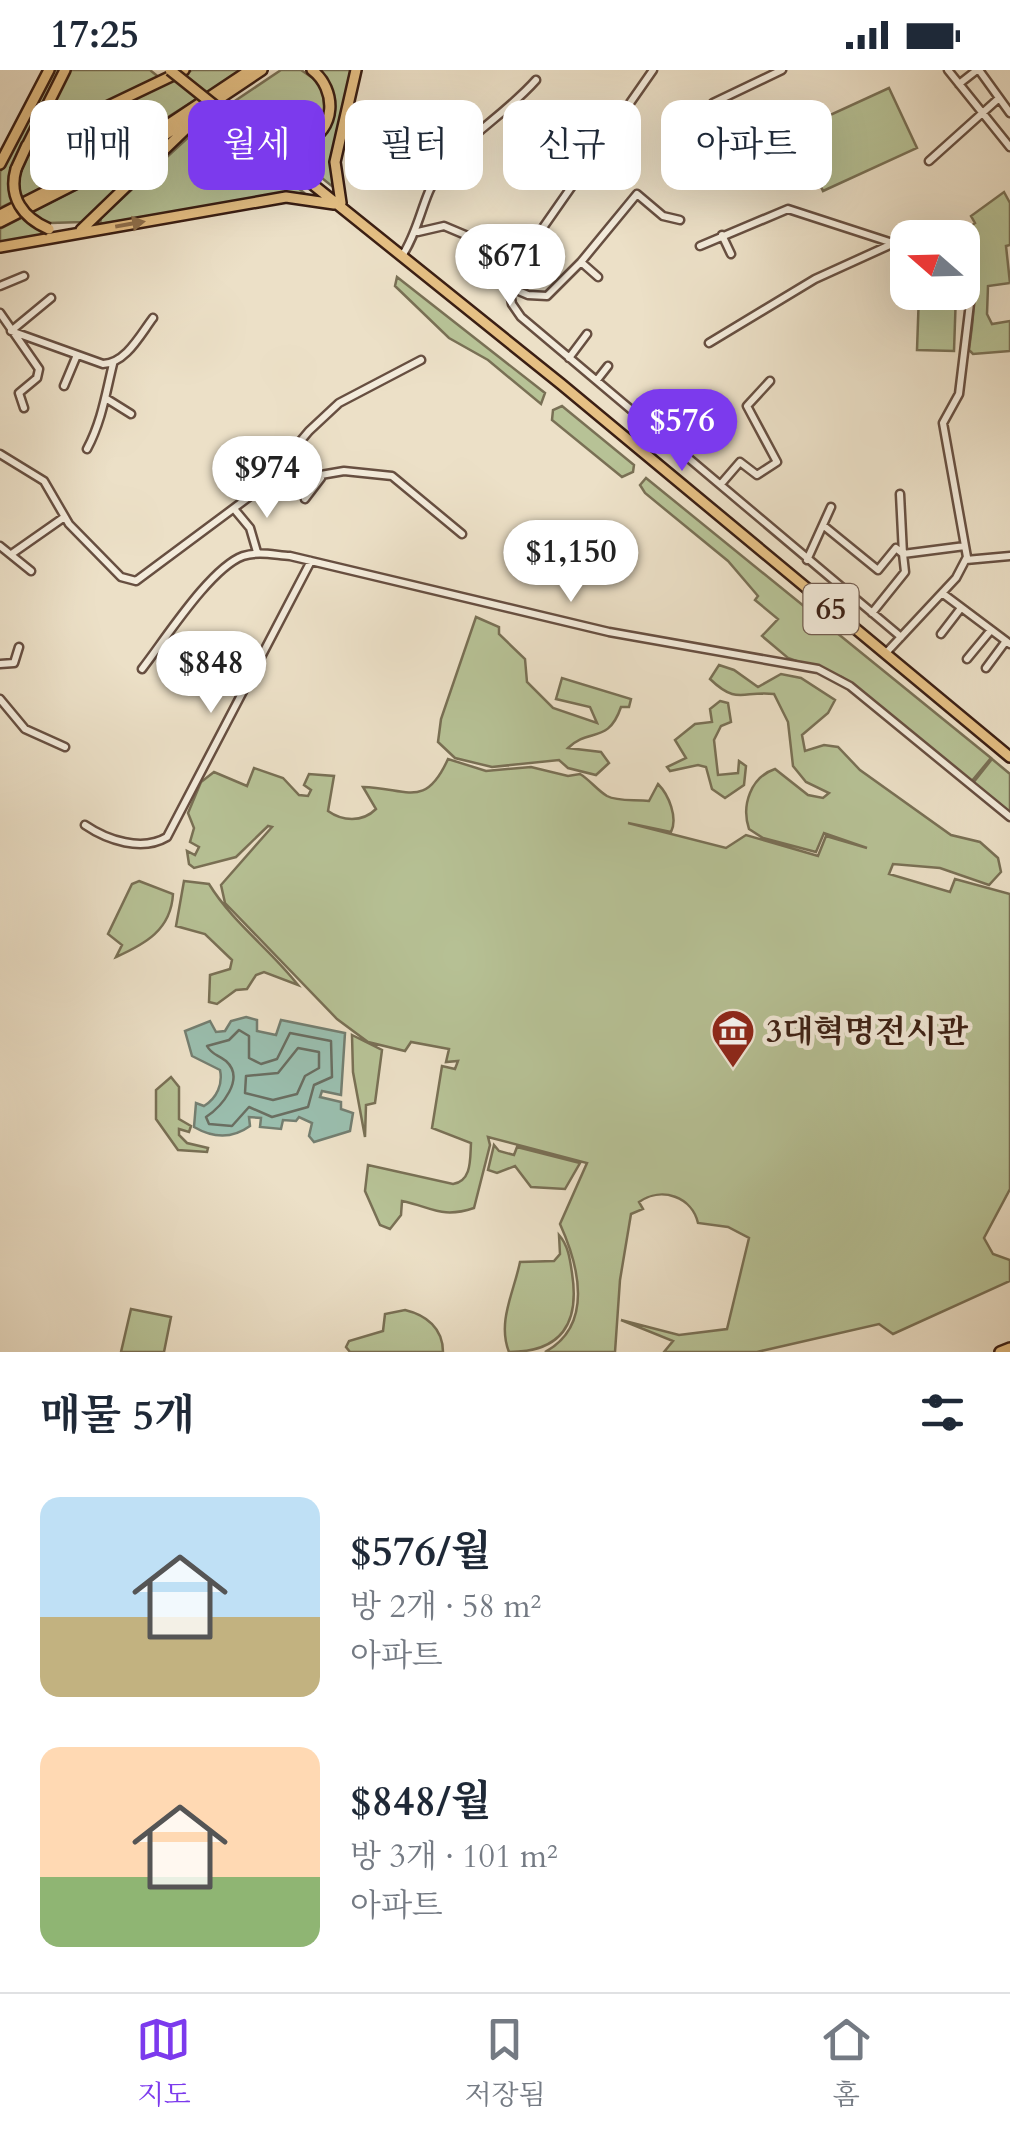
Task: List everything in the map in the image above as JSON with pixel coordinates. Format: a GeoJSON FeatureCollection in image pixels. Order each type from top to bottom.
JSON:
{"type":"FeatureCollection","features":[{"type":"Feature","properties":{"kind":"main road"},"geometry":{"type":"LineString","coordinates":[[0,164],[49,70]]}},
{"type":"Feature","properties":{"kind":"main road"},"geometry":{"type":"LineString","coordinates":[[64,70],[16,168],[17,202],[31,220],[49,229],[75,234]]}},
{"type":"Feature","properties":{"kind":"main road","name":"65"},"geometry":{"type":"LineString","coordinates":[[170,70],[207,100]]}},
{"type":"Feature","properties":{"kind":"main road"},"geometry":{"type":"LineString","coordinates":[[27,145],[184,70]]}},
{"type":"Feature","properties":{"kind":"main road"},"geometry":{"type":"LineString","coordinates":[[0,218],[139,144],[250,70]]}},
{"type":"Feature","properties":{"kind":"main road"},"geometry":{"type":"LineString","coordinates":[[220,100],[262,70]]}},
{"type":"Feature","properties":{"kind":"main road"},"geometry":{"type":"LineString","coordinates":[[312,70],[324,81],[331,100],[325,117]]}},
{"type":"Feature","properties":{"kind":"main road"},"geometry":{"type":"LineString","coordinates":[[0,247],[286,197],[310,197],[342,206],[335,162],[356,70]]}},
{"type":"Feature","properties":{"kind":"main road"},"geometry":{"type":"LineString","coordinates":[[0,218],[68,190],[188,121]]}},
{"type":"Feature","properties":{"kind":"main road"},"geometry":{"type":"LineString","coordinates":[[75,234],[160,158],[188,126]]}},
{"type":"Feature","properties":{"kind":"main road","name":"65"},"geometry":{"type":"LineString","coordinates":[[322,190],[1010,757]]}},
{"type":"Feature","properties":{"kind":"main road"},"geometry":{"type":"LineString","coordinates":[[1000,1352],[1010,1348]]}},
{"type":"Feature","properties":{"kind":"street"},"geometry":{"type":"LineString","coordinates":[[653,70],[512,272],[509,287],[514,310],[901,638]]}},
{"type":"Feature","properties":{"kind":"street"},"geometry":{"type":"LineString","coordinates":[[722,100],[782,70]]}},
{"type":"Feature","properties":{"kind":"street"},"geometry":{"type":"LineString","coordinates":[[948,70],[1010,146]]}},
{"type":"Feature","properties":{"kind":"street"},"geometry":{"type":"LineString","coordinates":[[959,84],[978,70],[1010,113]]}},
{"type":"Feature","properties":{"kind":"street"},"geometry":{"type":"LineString","coordinates":[[402,256],[417,232],[442,169],[458,149],[506,113],[536,80]]}},
{"type":"Feature","properties":{"kind":"street"},"geometry":{"type":"LineString","coordinates":[[929,161],[998,99]]}},
{"type":"Feature","properties":{"kind":"street"},"geometry":{"type":"LineString","coordinates":[[509,287],[528,296],[547,296],[581,262],[636,194],[663,216],[680,220]]}},
{"type":"Feature","properties":{"kind":"street"},"geometry":{"type":"LineString","coordinates":[[700,246],[788,208],[890,243]]}},
{"type":"Feature","properties":{"kind":"street"},"geometry":{"type":"LineString","coordinates":[[417,232],[444,226],[482,242],[534,243]]}},
{"type":"Feature","properties":{"kind":"street"},"geometry":{"type":"LineString","coordinates":[[722,235],[731,254]]}},
{"type":"Feature","properties":{"kind":"street"},"geometry":{"type":"LineString","coordinates":[[708,343],[815,280],[890,246]]}},
{"type":"Feature","properties":{"kind":"street"},"geometry":{"type":"LineString","coordinates":[[581,262],[598,276]]}},
{"type":"Feature","properties":{"kind":"street"},"geometry":{"type":"LineString","coordinates":[[0,286],[24,276]]}},
{"type":"Feature","properties":{"kind":"street"},"geometry":{"type":"LineString","coordinates":[[10,330],[52,298]]}},
{"type":"Feature","properties":{"kind":"street"},"geometry":{"type":"LineString","coordinates":[[885,654],[942,593],[966,560],[942,423],[959,394],[969,310]]}},
{"type":"Feature","properties":{"kind":"street"},"geometry":{"type":"LineString","coordinates":[[0,313],[39,369],[37,378],[20,394],[24,408]]}},
{"type":"Feature","properties":{"kind":"street"},"geometry":{"type":"LineString","coordinates":[[87,449],[107,399],[104,384],[113,364],[153,318]]}},
{"type":"Feature","properties":{"kind":"street"},"geometry":{"type":"LineString","coordinates":[[10,330],[113,364]]}},
{"type":"Feature","properties":{"kind":"street"},"geometry":{"type":"LineString","coordinates":[[569,358],[587,334]]}},
{"type":"Feature","properties":{"kind":"street"},"geometry":{"type":"LineString","coordinates":[[64,386],[77,354]]}},
{"type":"Feature","properties":{"kind":"street"},"geometry":{"type":"LineString","coordinates":[[0,454],[44,480],[63,518],[121,577],[136,581],[234,510],[339,403],[421,360]]}},
{"type":"Feature","properties":{"kind":"street"},"geometry":{"type":"LineString","coordinates":[[597,380],[608,366]]}},
{"type":"Feature","properties":{"kind":"street"},"geometry":{"type":"LineString","coordinates":[[721,484],[740,462],[757,474],[777,462],[747,406],[770,381]]}},
{"type":"Feature","properties":{"kind":"street"},"geometry":{"type":"LineString","coordinates":[[107,399],[130,414]]}},
{"type":"Feature","properties":{"kind":"street"},"geometry":{"type":"LineString","coordinates":[[650,423],[663,406]]}},
{"type":"Feature","properties":{"kind":"street"},"geometry":{"type":"LineString","coordinates":[[288,455],[310,474],[322,476],[336,471],[392,476],[462,534]]}},
{"type":"Feature","properties":{"kind":"street"},"geometry":{"type":"LineString","coordinates":[[305,498],[322,476]]}},
{"type":"Feature","properties":{"kind":"street"},"geometry":{"type":"LineString","coordinates":[[872,613],[904,572],[900,494]]}},
{"type":"Feature","properties":{"kind":"street"},"geometry":{"type":"LineString","coordinates":[[807,560],[830,507]]}},
{"type":"Feature","properties":{"kind":"street"},"geometry":{"type":"LineString","coordinates":[[234,510],[250,528],[257,552]]}},
{"type":"Feature","properties":{"kind":"street"},"geometry":{"type":"LineString","coordinates":[[13,554],[63,518]]}},
{"type":"Feature","properties":{"kind":"street"},"geometry":{"type":"LineString","coordinates":[[824,526],[878,570],[896,548],[904,554],[965,546]]}},
{"type":"Feature","properties":{"kind":"street"},"geometry":{"type":"LineString","coordinates":[[0,546],[31,571]]}},
{"type":"Feature","properties":{"kind":"street"},"geometry":{"type":"LineString","coordinates":[[142,670],[224,569],[238,558],[257,552],[311,561],[608,632],[795,663],[830,674],[1010,817]]}},
{"type":"Feature","properties":{"kind":"street"},"geometry":{"type":"LineString","coordinates":[[966,560],[1010,556]]}},
{"type":"Feature","properties":{"kind":"street"},"geometry":{"type":"LineString","coordinates":[[85,825],[120,841],[141,844],[167,838],[311,561]]}},
{"type":"Feature","properties":{"kind":"street"},"geometry":{"type":"LineString","coordinates":[[942,593],[1008,643],[986,668]]}},
{"type":"Feature","properties":{"kind":"street"},"geometry":{"type":"LineString","coordinates":[[941,634],[961,608]]}},
{"type":"Feature","properties":{"kind":"street"},"geometry":{"type":"LineString","coordinates":[[967,658],[991,630]]}},
{"type":"Feature","properties":{"kind":"street"},"geometry":{"type":"LineString","coordinates":[[0,664],[14,662],[19,647]]}},
{"type":"Feature","properties":{"kind":"street"},"geometry":{"type":"LineString","coordinates":[[0,698],[25,729],[65,746]]}},
{"type":"Feature","properties":{"kind":"shaded area"},"geometry":{"type":"Polygon","coordinates":[[[52,70],[61,70],[46,100],[37,100],[52,70]]]}},
{"type":"Feature","properties":{"kind":"shaded area"},"geometry":{"type":"Polygon","coordinates":[[[68,70],[150,70],[161,79],[116,100],[55,100],[68,70]]]}},
{"type":"Feature","properties":{"kind":"shaded area"},"geometry":{"type":"Polygon","coordinates":[[[192,70],[243,70],[195,100],[188,100],[188,104],[168,117],[168,100],[128,100],[192,70]]]}},
{"type":"Feature","properties":{"kind":"shaded area"},"geometry":{"type":"Polygon","coordinates":[[[281,70],[301,70],[320,83],[325,98],[327,107],[326,116],[325,100],[236,100],[281,70]]]}},
{"type":"Feature","properties":{"kind":"shaded area"},"geometry":{"type":"Polygon","coordinates":[[[316,70],[353,70],[333,161],[333,187],[325,181],[325,123],[334,108],[330,85],[316,70]]]}},
{"type":"Feature","properties":{"kind":"shaded area"},"geometry":{"type":"Polygon","coordinates":[[[889,88],[917,148],[832,187],[832,114],[889,88]]]}},
{"type":"Feature","properties":{"kind":"shaded area"},"geometry":{"type":"Polygon","coordinates":[[[30,113],[30,131],[11,169],[21,171],[30,152],[30,190],[37,190],[0,208],[0,172],[30,113]]]}},
{"type":"Feature","properties":{"kind":"shaded area"},"geometry":{"type":"Polygon","coordinates":[[[188,138],[188,190],[303,192],[100,224],[101,218],[131,190],[168,190],[168,156],[188,138]]]}},
{"type":"Feature","properties":{"kind":"shaded area"},"geometry":{"type":"Polygon","coordinates":[[[75,190],[117,190],[83,222],[50,223],[47,235],[0,244],[0,229],[75,190]]]}},
{"type":"Feature","properties":{"kind":"shaded area"},"geometry":{"type":"Polygon","coordinates":[[[1004,192],[1010,203],[1010,245],[1006,246],[1010,283],[988,286],[987,314],[992,324],[1010,321],[1010,351],[973,354],[969,350],[973,310],[980,310],[980,220],[971,216],[1004,192]]]}},
{"type":"Feature","properties":{"kind":"shaded area"},"geometry":{"type":"Polygon","coordinates":[[[397,277],[545,393],[541,404],[488,360],[449,338],[395,286],[397,277]]]}},
{"type":"Feature","properties":{"kind":"shaded area"},"geometry":{"type":"Polygon","coordinates":[[[918,310],[955,310],[954,351],[917,350],[918,310]]]}},
{"type":"Feature","properties":{"kind":"shaded area"},"geometry":{"type":"Polygon","coordinates":[[[562,406],[634,465],[633,472],[622,477],[552,420],[553,410],[562,406]]]}},
{"type":"Feature","properties":{"kind":"shaded area"},"geometry":{"type":"Polygon","coordinates":[[[646,478],[991,758],[971,782],[842,677],[788,658],[762,636],[778,619],[755,600],[758,596],[728,561],[645,493],[640,485],[646,478]]]}},
{"type":"Feature","properties":{"kind":"shaded area"},"geometry":{"type":"Polygon","coordinates":[[[476,617],[499,627],[499,634],[525,659],[527,682],[553,708],[597,723],[590,707],[556,699],[562,678],[631,699],[629,707],[621,707],[604,731],[568,748],[601,752],[609,763],[596,775],[568,768],[559,760],[492,767],[455,758],[438,742],[441,719],[476,617]]]}},
{"type":"Feature","properties":{"kind":"shaded area","name":"3대혁명전시관"},"geometry":{"type":"Polygon","coordinates":[[[719,665],[734,670],[758,687],[781,674],[801,678],[835,700],[828,713],[802,735],[805,751],[824,745],[838,747],[860,770],[951,835],[980,842],[998,858],[1001,872],[989,885],[940,868],[893,864],[889,874],[950,892],[955,879],[1010,894],[1010,1189],[984,1238],[993,1254],[1010,1260],[1010,1281],[893,1334],[879,1324],[757,1352],[664,1352],[673,1341],[621,1320],[679,1335],[727,1329],[749,1238],[728,1227],[698,1223],[683,1201],[657,1195],[639,1202],[643,1209],[631,1214],[620,1280],[615,1352],[545,1352],[571,1327],[576,1311],[577,1276],[560,1224],[587,1163],[488,1137],[490,1145],[474,1208],[445,1212],[402,1201],[401,1215],[390,1229],[380,1225],[365,1191],[368,1165],[453,1184],[467,1174],[471,1143],[432,1128],[442,1066],[455,1069],[458,1061],[446,1062],[449,1049],[411,1042],[405,1051],[368,1042],[337,1019],[225,903],[221,885],[272,827],[268,826],[236,857],[194,868],[189,864],[187,851],[195,855],[199,847],[190,842],[194,828],[188,813],[201,782],[214,772],[247,786],[254,768],[283,778],[299,795],[308,796],[311,790],[304,785],[309,774],[334,776],[328,811],[339,817],[358,818],[376,809],[363,787],[423,791],[440,775],[448,759],[486,771],[531,767],[568,776],[580,774],[607,796],[622,800],[649,801],[658,784],[671,807],[671,832],[628,823],[726,848],[746,835],[818,856],[826,836],[867,848],[824,833],[816,852],[763,838],[749,829],[746,811],[750,793],[760,778],[775,769],[808,795],[823,798],[829,793],[806,782],[793,766],[788,722],[774,694],[727,692],[710,679],[719,665]]]}},
{"type":"Feature","properties":{"kind":"shaded area"},"geometry":{"type":"Polygon","coordinates":[[[720,701],[728,703],[731,722],[721,726],[714,740],[718,775],[738,773],[739,761],[746,766],[744,785],[725,798],[712,789],[706,767],[670,771],[667,767],[686,758],[675,740],[695,724],[712,722],[710,709],[720,701]]]}},
{"type":"Feature","properties":{"kind":"shaded area"},"geometry":{"type":"Polygon","coordinates":[[[992,759],[1010,774],[1010,813],[973,783],[992,759]]]}},
{"type":"Feature","properties":{"kind":"shaded area"},"geometry":{"type":"Polygon","coordinates":[[[139,881],[173,894],[171,907],[155,934],[116,957],[122,945],[108,934],[132,884],[139,881]]]}},
{"type":"Feature","properties":{"kind":"shaded area"},"geometry":{"type":"Polygon","coordinates":[[[184,881],[209,884],[298,985],[264,972],[256,975],[247,989],[236,990],[217,1004],[209,1002],[210,975],[230,969],[232,960],[205,934],[176,926],[184,881]]]}},
{"type":"Feature","properties":{"kind":"shaded area"},"geometry":{"type":"Polygon","coordinates":[[[352,1035],[382,1050],[375,1103],[366,1105],[365,1137],[353,1072],[352,1035]]]}},
{"type":"Feature","properties":{"kind":"shaded area"},"geometry":{"type":"Polygon","coordinates":[[[171,1077],[179,1087],[179,1119],[191,1126],[189,1132],[179,1129],[179,1135],[187,1143],[208,1148],[207,1152],[178,1150],[156,1119],[156,1090],[171,1077]]]}},
{"type":"Feature","properties":{"kind":"shaded area"},"geometry":{"type":"Polygon","coordinates":[[[494,1145],[499,1151],[514,1155],[517,1147],[580,1163],[565,1189],[531,1187],[515,1166],[497,1173],[488,1170],[494,1145]]]}},
{"type":"Feature","properties":{"kind":"shaded area"},"geometry":{"type":"Polygon","coordinates":[[[559,1235],[567,1248],[572,1273],[573,1307],[569,1320],[563,1332],[542,1347],[509,1352],[506,1318],[520,1262],[554,1261],[560,1254],[559,1235]]]}},
{"type":"Feature","properties":{"kind":"shaded area"},"geometry":{"type":"Polygon","coordinates":[[[131,1309],[171,1317],[164,1352],[121,1352],[131,1309]]]}},
{"type":"Feature","properties":{"kind":"shaded area"},"geometry":{"type":"Polygon","coordinates":[[[405,1310],[432,1324],[440,1336],[443,1352],[350,1352],[346,1347],[349,1341],[383,1331],[385,1314],[405,1310]]]}},
{"type":"Feature","properties":{"kind":"water"},"geometry":{"type":"Polygon","coordinates":[[[246,1017],[257,1020],[257,1031],[276,1035],[281,1020],[345,1033],[341,1095],[322,1091],[320,1097],[341,1102],[341,1109],[353,1113],[350,1131],[314,1142],[309,1136],[312,1123],[299,1117],[296,1121],[283,1120],[281,1129],[260,1127],[261,1118],[249,1117],[250,1126],[229,1135],[215,1135],[194,1127],[196,1103],[204,1106],[212,1099],[221,1075],[220,1070],[192,1056],[185,1031],[210,1021],[216,1032],[225,1031],[231,1021],[246,1017]]]}},
{"type":"Feature","properties":{"kind":"place","name":"3대혁명전시관"},"geometry":{"type":"Point","coordinates":[733,1069]}}]}
